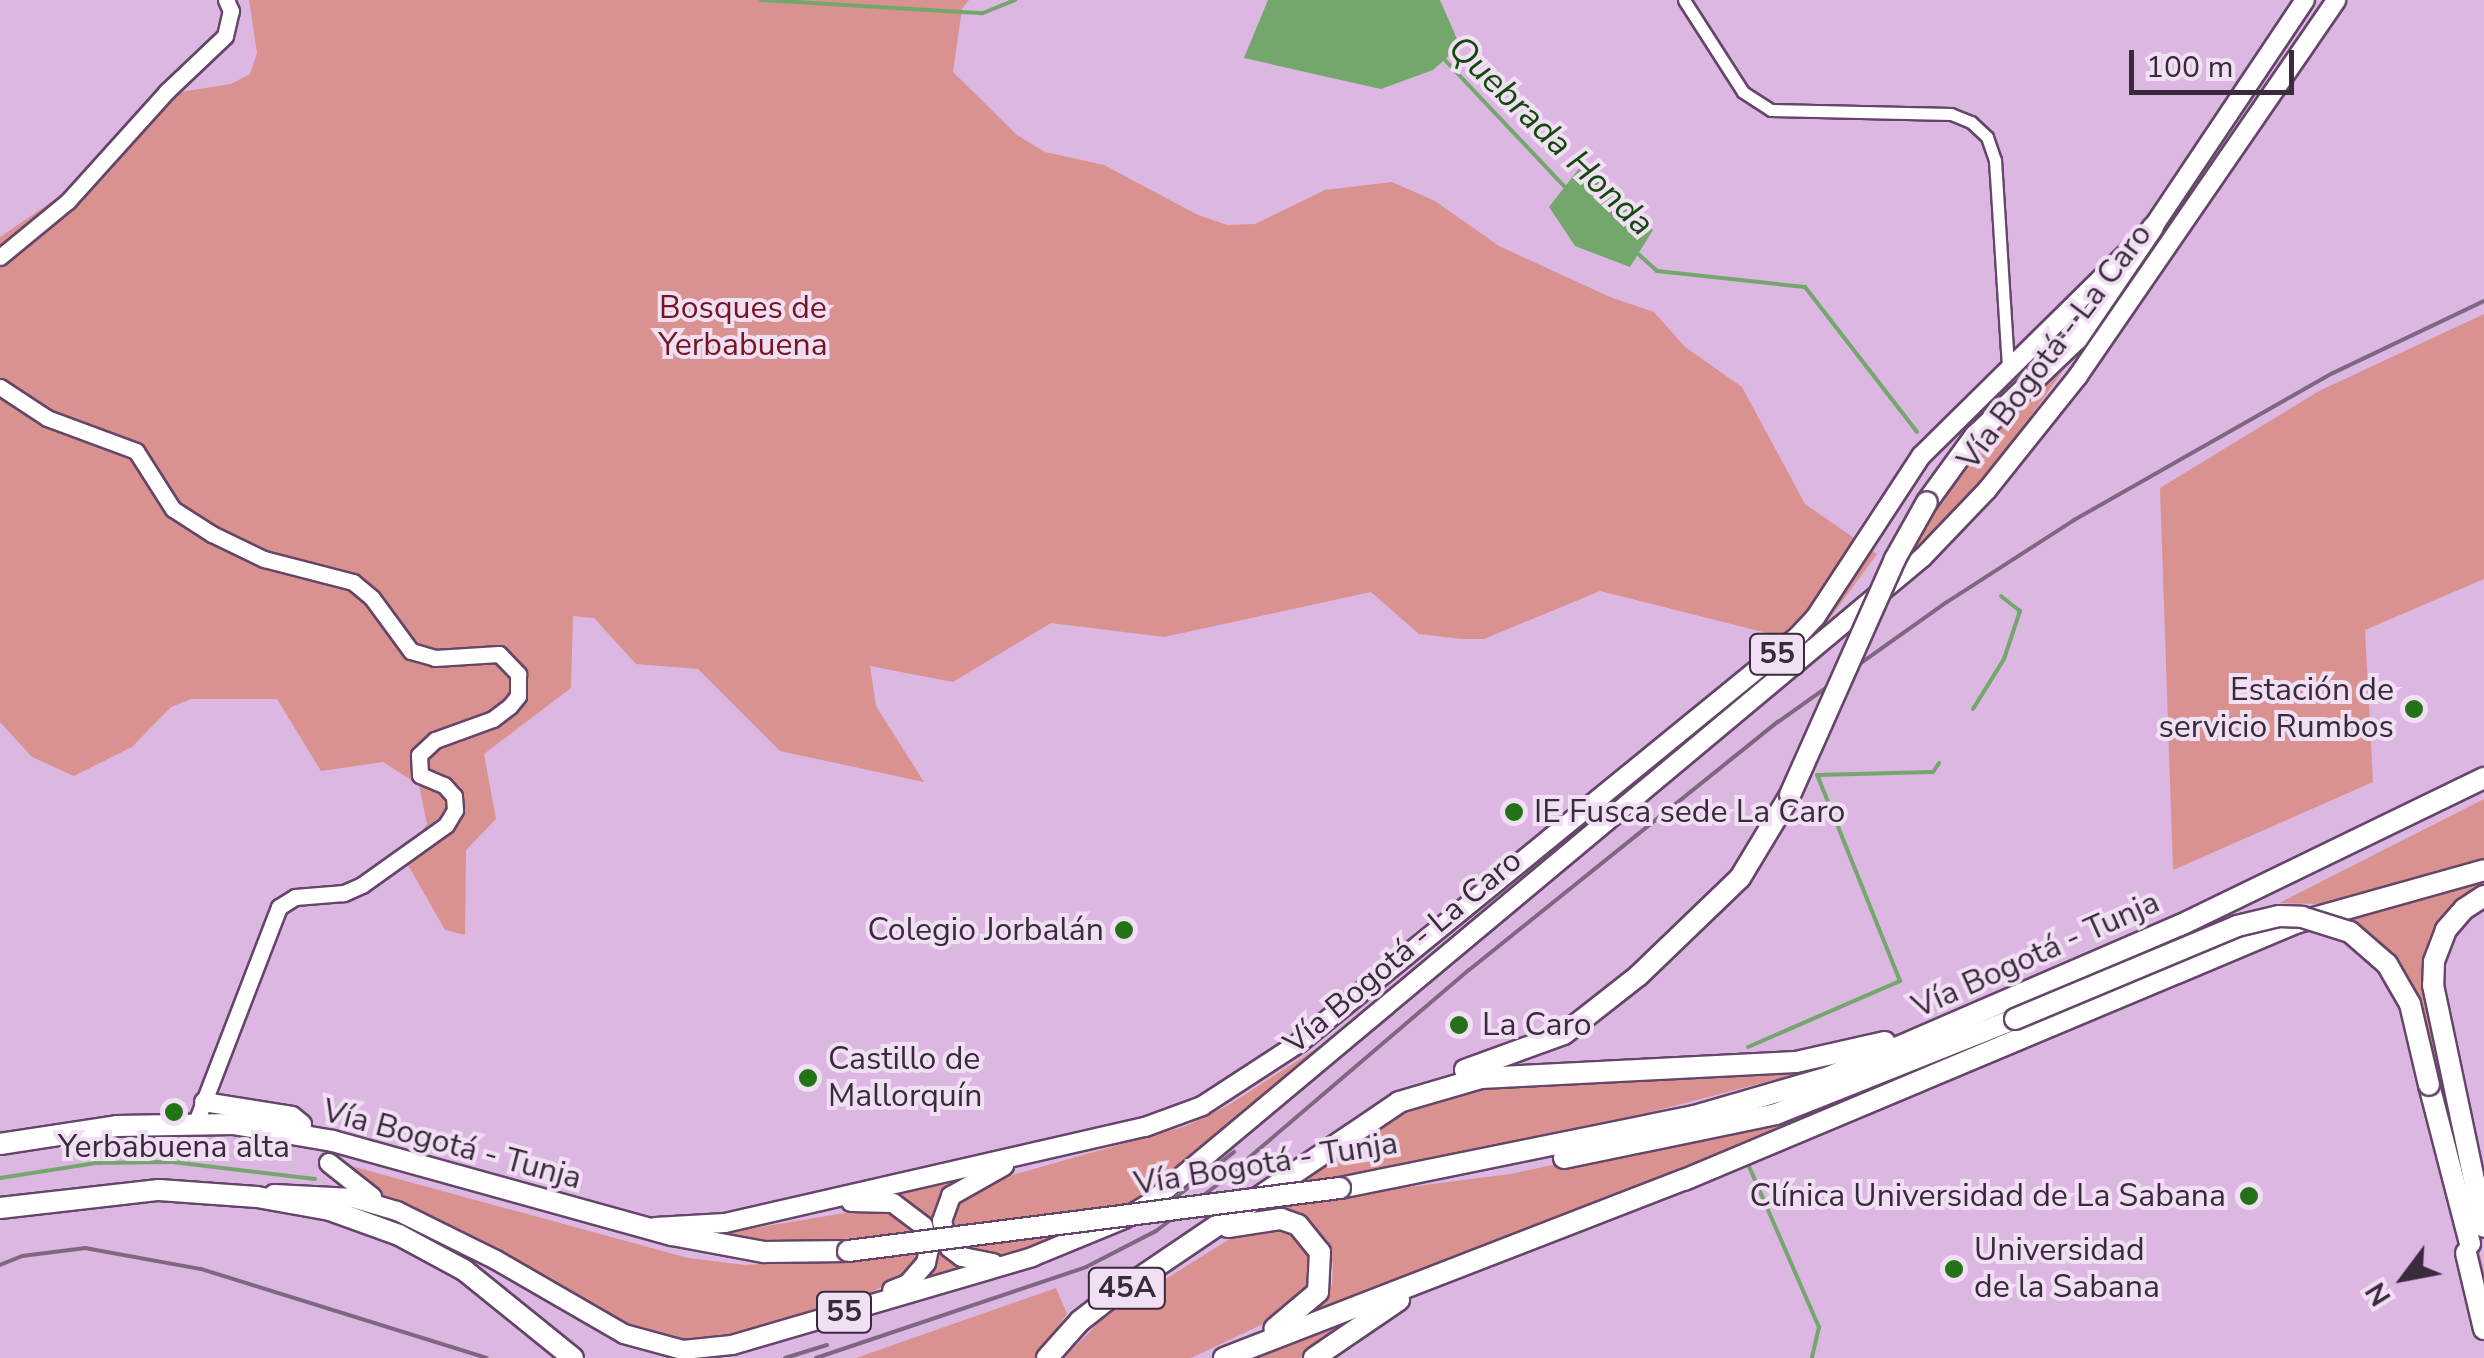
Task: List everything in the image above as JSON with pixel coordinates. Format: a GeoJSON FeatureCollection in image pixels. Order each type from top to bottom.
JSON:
{"type":"FeatureCollection","features":[{"type":"Feature","properties":{"kind":"highway"},"geometry":{"type":"LineString","coordinates":[[1399,1102],[1459,1072],[1564,1034],[1674,944],[1740,878],[1790,795],[1896,559],[1927,502],[1975,436],[2077,339],[2153,227]]}},
{"type":"Feature","properties":{"kind":"highway","name":"Vía Bogotá - Tunja"},"geometry":{"type":"LineString","coordinates":[[0,1144],[200,1112],[333,1141],[640,1227],[764,1252],[848,1251],[1340,1188],[1547,1148],[1745,1103],[1864,1064],[2224,906],[2484,778]]}},
{"type":"Feature","properties":{"kind":"highway"},"geometry":{"type":"LineString","coordinates":[[1232,1355],[1684,1180],[2296,923],[2484,870]]}},
{"type":"Feature","properties":{"kind":"highway"},"geometry":{"type":"LineString","coordinates":[[2484,896],[2464,909],[2446,930],[2434,962],[2432,985],[2484,1227]]}},
{"type":"Feature","properties":{"kind":"highway","name":"55"},"geometry":{"type":"LineString","coordinates":[[1340,1188],[1502,1170],[1741,1123],[1812,1102],[2238,926],[2279,916],[2302,917],[2350,932],[2387,964],[2410,1004],[2468,1249]]}},
{"type":"Feature","properties":{"kind":"highway","name":"45A"},"geometry":{"type":"LineString","coordinates":[[1047,1358],[1080,1321],[1107,1300],[1216,1230],[1359,1125],[1399,1102],[1454,1083],[1505,1076],[1818,1060],[1973,1015]]}},
{"type":"Feature","properties":{"kind":"highway","name":"55"},"geometry":{"type":"LineString","coordinates":[[0,1208],[159,1190],[294,1202],[365,1221],[432,1251],[495,1291],[573,1358]]}},
{"type":"Feature","properties":{"kind":"highway"},"geometry":{"type":"LineString","coordinates":[[1216,1230],[1243,1222],[1281,1219],[1310,1236],[1323,1264],[1318,1292],[1310,1303],[1232,1355]]}},
{"type":"Feature","properties":{"kind":"highway"},"geometry":{"type":"LineString","coordinates":[[2468,1249],[2484,1304]]}},
{"type":"Feature","properties":{"kind":"highway"},"geometry":{"type":"LineString","coordinates":[[2468,1249],[2484,1329]]}},
{"type":"Feature","properties":{"kind":"highway"},"geometry":{"type":"LineString","coordinates":[[1314,1358],[1402,1298],[1504,1250]]}},
{"type":"Feature","properties":{"kind":"main road","name":"Vía Bogotá - La Caro"},"geometry":{"type":"LineString","coordinates":[[640,1227],[725,1223],[1145,1127],[1202,1106],[1263,1069],[1334,1016],[1798,636],[1830,596],[1921,456],[2153,227],[2305,0]]}},
{"type":"Feature","properties":{"kind":"main road","name":"Vía Bogotá - La Caro"},"geometry":{"type":"LineString","coordinates":[[220,1194],[335,1196],[374,1203],[411,1217],[645,1342],[703,1350],[1032,1257],[1094,1234],[1151,1202],[1923,557],[1988,490],[2086,366],[2336,0]]}},
{"type":"Feature","properties":{"kind":"main road"},"geometry":{"type":"LineString","coordinates":[[200,1112],[292,1116],[302,1124]]}},
{"type":"Feature","properties":{"kind":"main road"},"geometry":{"type":"LineString","coordinates":[[1026,1155],[962,1187],[944,1207],[942,1221],[950,1248],[962,1258],[990,1263],[1032,1257]]}},
{"type":"Feature","properties":{"kind":"main road"},"geometry":{"type":"LineString","coordinates":[[329,1163],[354,1186],[411,1217]]}},
{"type":"Feature","properties":{"kind":"main road"},"geometry":{"type":"LineString","coordinates":[[797,1325],[908,1284],[926,1263],[929,1249],[923,1226],[893,1203],[810,1203]]}},
{"type":"Feature","properties":{"kind":"street"},"geometry":{"type":"LineString","coordinates":[[0,257],[68,201],[166,92],[225,36],[231,10],[226,0]]}},
{"type":"Feature","properties":{"kind":"street"},"geometry":{"type":"LineString","coordinates":[[1684,0],[1742,92],[1771,110],[1951,114],[1971,122],[1987,137],[1996,160],[2008,368]]}},
{"type":"Feature","properties":{"kind":"street"},"geometry":{"type":"LineString","coordinates":[[0,388],[46,418],[136,451],[173,509],[212,534],[264,559],[354,582],[372,598],[411,651],[435,658],[499,654],[518,674],[518,696],[510,706],[492,719],[435,740],[419,754],[420,775],[444,785],[454,796],[455,810],[446,825],[362,885],[344,893],[295,897],[280,907],[200,1112]]}},
{"type":"Feature","properties":{"kind":"green space","name":"Bosques de Yerbabuena"},"geometry":{"type":"Polygon","coordinates":[[[249,0],[969,0],[962,9],[953,72],[1017,135],[1045,152],[1104,165],[1198,215],[1227,225],[1255,224],[1325,190],[1392,182],[1435,201],[1499,246],[1610,297],[1654,312],[1685,347],[1742,387],[1805,504],[1877,554],[1811,644],[1600,591],[1484,639],[1419,634],[1371,592],[1164,637],[1051,623],[953,682],[870,666],[876,706],[924,782],[780,751],[698,669],[636,664],[594,618],[573,616],[571,688],[484,754],[496,819],[466,850],[465,935],[445,930],[404,858],[427,824],[419,785],[383,762],[321,771],[277,699],[191,699],[171,707],[132,747],[74,776],[32,757],[0,722],[0,237],[114,159],[167,94],[231,84],[250,74],[257,53],[249,0]]]}},
{"type":"Feature","properties":{"kind":"green space"},"geometry":{"type":"Polygon","coordinates":[[[2484,314],[2484,579],[2365,630],[2373,782],[2173,870],[2160,488],[2319,391],[2484,314]]]}},
{"type":"Feature","properties":{"kind":"green space"},"geometry":{"type":"Polygon","coordinates":[[[2076,352],[1976,494],[1903,567],[1918,533],[1963,463],[2076,352]]]}},
{"type":"Feature","properties":{"kind":"green space"},"geometry":{"type":"Polygon","coordinates":[[[2484,799],[2484,859],[2319,904],[2279,903],[2484,799]]]}},
{"type":"Feature","properties":{"kind":"green space"},"geometry":{"type":"Polygon","coordinates":[[[2484,882],[2484,887],[2449,911],[2434,933],[2425,957],[2424,984],[2484,1273],[2484,1293],[2414,1004],[2344,921],[2484,882]]]}},
{"type":"Feature","properties":{"kind":"green space"},"geometry":{"type":"Polygon","coordinates":[[[1348,1028],[1141,1200],[1049,1244],[992,1257],[964,1253],[949,1225],[951,1207],[981,1184],[1186,1126],[1227,1106],[1348,1028]]]}},
{"type":"Feature","properties":{"kind":"green space"},"geometry":{"type":"Polygon","coordinates":[[[1796,1074],[1532,1143],[1353,1175],[1355,1194],[1510,1174],[1785,1117],[1885,1082],[1648,1183],[1300,1319],[1325,1298],[1332,1285],[1333,1263],[1328,1249],[1295,1212],[1282,1208],[1253,1214],[1411,1107],[1472,1089],[1796,1074]]]}},
{"type":"Feature","properties":{"kind":"green space"},"geometry":{"type":"Polygon","coordinates":[[[329,1160],[688,1258],[745,1265],[921,1253],[913,1270],[859,1299],[727,1339],[693,1344],[637,1332],[355,1180],[329,1160]]]}},
{"type":"Feature","properties":{"kind":"green space"},"geometry":{"type":"Polygon","coordinates":[[[963,1181],[936,1215],[973,1268],[919,1285],[923,1216],[903,1199],[886,1196],[963,1181]]]}},
{"type":"Feature","properties":{"kind":"green space"},"geometry":{"type":"Polygon","coordinates":[[[875,1208],[898,1210],[919,1233],[788,1243],[719,1234],[875,1208]]]}},
{"type":"Feature","properties":{"kind":"green space"},"geometry":{"type":"Polygon","coordinates":[[[1266,1224],[1299,1235],[1309,1248],[1314,1283],[1295,1309],[1191,1358],[1064,1358],[1103,1318],[1249,1227],[1266,1224]]]}},
{"type":"Feature","properties":{"kind":"green space"},"geometry":{"type":"Polygon","coordinates":[[[1056,1288],[1067,1314],[1035,1358],[856,1358],[1056,1288]]]}},
{"type":"Feature","properties":{"kind":"green space"},"geometry":{"type":"Polygon","coordinates":[[[1366,1305],[1301,1358],[1238,1358],[1366,1305]]]}},
{"type":"Feature","properties":{"kind":"shaded area"},"geometry":{"type":"Polygon","coordinates":[[[1268,0],[1440,0],[1460,46],[1433,70],[1381,89],[1244,58],[1268,0]]]}},
{"type":"Feature","properties":{"kind":"shaded area"},"geometry":{"type":"Polygon","coordinates":[[[1581,166],[1653,230],[1630,267],[1575,246],[1549,207],[1581,166]]]}},
{"type":"Feature","properties":{"kind":"waterway","name":"Quebrada Honda"},"geometry":{"type":"LineString","coordinates":[[761,0],[983,13],[1016,0]]}},
{"type":"Feature","properties":{"kind":"waterway","name":"Quebrada Honda"},"geometry":{"type":"LineString","coordinates":[[1442,57],[1566,188]]}},
{"type":"Feature","properties":{"kind":"waterway","name":"Quebrada Honda"},"geometry":{"type":"LineString","coordinates":[[1636,252],[1657,271],[1805,287],[1917,432]]}},
{"type":"Feature","properties":{"kind":"waterway","name":"Quebrada Honda"},"geometry":{"type":"LineString","coordinates":[[1973,709],[2004,659],[2020,611],[2001,596]]}},
{"type":"Feature","properties":{"kind":"waterway","name":"Quebrada Honda"},"geometry":{"type":"LineString","coordinates":[[1748,1047],[1900,981],[1817,775],[1933,772],[1939,763]]}},
{"type":"Feature","properties":{"kind":"waterway"},"geometry":{"type":"LineString","coordinates":[[0,1178],[96,1163],[172,1162],[315,1179]]}},
{"type":"Feature","properties":{"kind":"waterway","name":"Quebrada Honda"},"geometry":{"type":"LineString","coordinates":[[1748,1164],[1819,1327],[1812,1358]]}},
{"type":"Feature","properties":{"kind":"railway"},"geometry":{"type":"LineString","coordinates":[[816,1358],[1086,1267],[1156,1231],[1217,1185],[1469,970],[1778,722],[1947,602],[2074,520],[2333,373],[2484,301]]}},
{"type":"Feature","properties":{"kind":"railway"},"geometry":{"type":"LineString","coordinates":[[1171,1201],[1234,1152]]}},
{"type":"Feature","properties":{"kind":"railway"},"geometry":{"type":"LineString","coordinates":[[0,1265],[22,1256],[85,1248],[201,1269],[486,1358]]}},
{"type":"Feature","properties":{"kind":"railway"},"geometry":{"type":"LineString","coordinates":[[785,1358],[827,1345]]}},
{"type":"Feature","properties":{"kind":"place","name":"Estación de servicio Rumbos"},"geometry":{"type":"Point","coordinates":[2414,709]}},
{"type":"Feature","properties":{"kind":"place","name":"IE Fusca sede La Caro"},"geometry":{"type":"Point","coordinates":[1514,812]}},
{"type":"Feature","properties":{"kind":"place","name":"Colegio Jorbalán"},"geometry":{"type":"Point","coordinates":[1124,930]}},
{"type":"Feature","properties":{"kind":"place","name":"La Caro"},"geometry":{"type":"Point","coordinates":[1459,1025]}},
{"type":"Feature","properties":{"kind":"place","name":"Castillo de Mallorquín"},"geometry":{"type":"Point","coordinates":[808,1078]}},
{"type":"Feature","properties":{"kind":"place","name":"Yerbabuena alta"},"geometry":{"type":"Point","coordinates":[174,1112]}},
{"type":"Feature","properties":{"kind":"place","name":"Clínica Universidad de La Sabana"},"geometry":{"type":"Point","coordinates":[2249,1196]}},
{"type":"Feature","properties":{"kind":"place","name":"Universidad de la Sabana"},"geometry":{"type":"Point","coordinates":[1954,1269]}}]}
